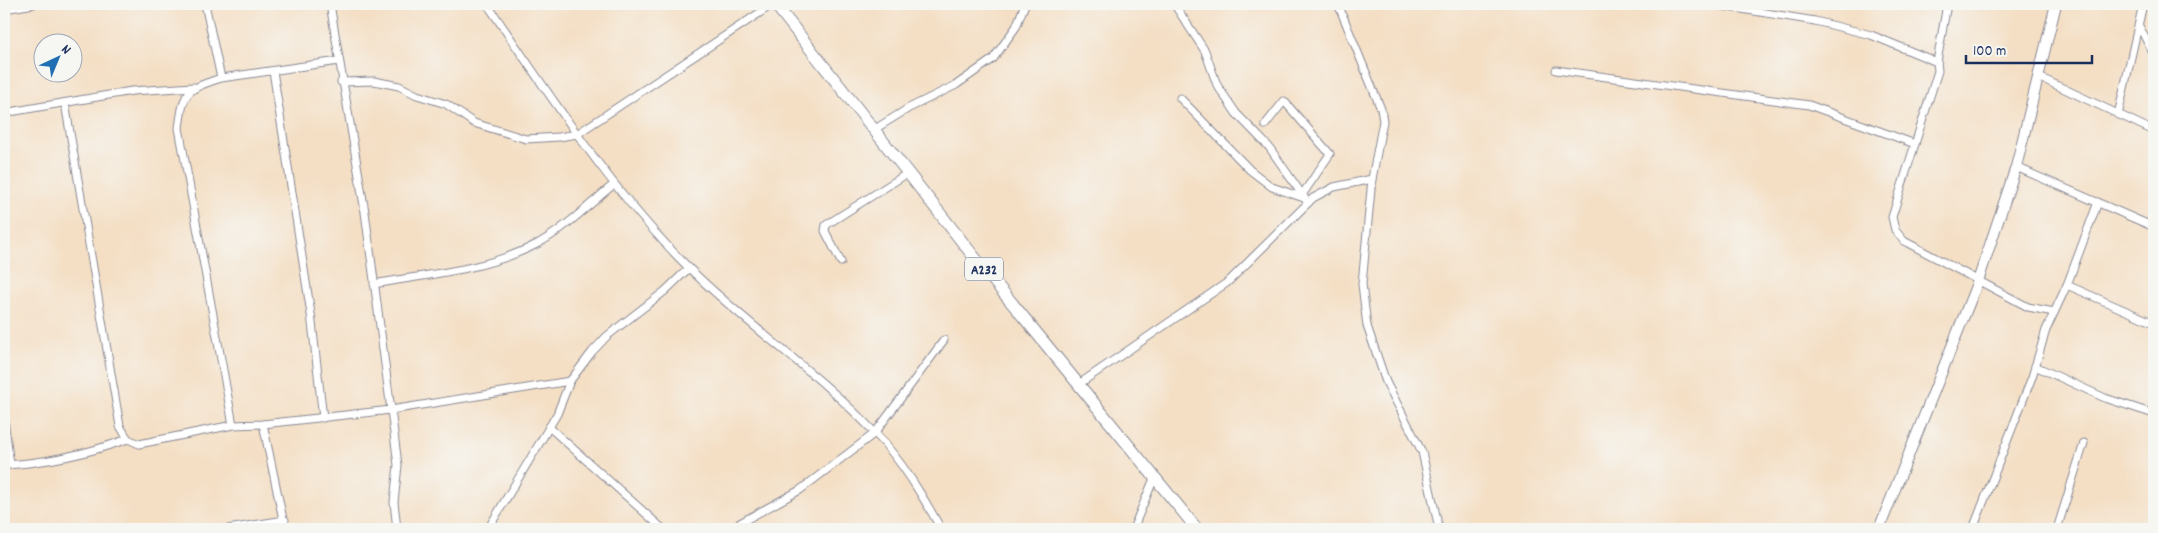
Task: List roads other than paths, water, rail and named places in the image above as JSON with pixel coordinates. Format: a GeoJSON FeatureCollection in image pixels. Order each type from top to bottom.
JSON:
{"type":"FeatureCollection","features":[{"type":"Feature","properties":{"kind":"main road","name":"A232"},"geometry":{"type":"LineString","coordinates":[[774,4],[908,173],[1197,529]]}},
{"type":"Feature","properties":{"kind":"main road"},"geometry":{"type":"LineString","coordinates":[[1879,529],[1978,281],[2016,168],[2056,4]]}},
{"type":"Feature","properties":{"kind":"street"},"geometry":{"type":"LineString","coordinates":[[4,9],[34,4]]}},
{"type":"Feature","properties":{"kind":"street"},"geometry":{"type":"LineString","coordinates":[[205,4],[221,78]]}},
{"type":"Feature","properties":{"kind":"street"},"geometry":{"type":"LineString","coordinates":[[330,4],[341,82],[364,212],[391,410],[398,465],[394,502],[397,529]]}},
{"type":"Feature","properties":{"kind":"street"},"geometry":{"type":"LineString","coordinates":[[486,4],[613,184],[640,216],[689,268],[805,367],[875,433],[913,481],[941,529]]}},
{"type":"Feature","properties":{"kind":"street"},"geometry":{"type":"LineString","coordinates":[[341,82],[374,81],[399,86],[417,95],[446,104],[474,123],[526,139],[559,138],[577,134],[774,4]]}},
{"type":"Feature","properties":{"kind":"street"},"geometry":{"type":"LineString","coordinates":[[875,129],[909,108],[956,85],[993,59],[1016,27],[1025,4]]}},
{"type":"Feature","properties":{"kind":"street"},"geometry":{"type":"LineString","coordinates":[[1174,4],[1206,50],[1218,85],[1236,113],[1269,146],[1305,199]]}},
{"type":"Feature","properties":{"kind":"street"},"geometry":{"type":"LineString","coordinates":[[1338,4],[1381,109],[1383,121],[1372,179],[1362,284],[1367,326],[1386,382],[1422,452],[1439,529]]}},
{"type":"Feature","properties":{"kind":"street"},"geometry":{"type":"LineString","coordinates":[[1710,4],[1815,20],[1871,35],[1937,62]]}},
{"type":"Feature","properties":{"kind":"street"},"geometry":{"type":"LineString","coordinates":[[1947,4],[1937,62],[1938,71],[1892,217],[1895,230],[1904,241],[2028,307],[2054,312]]}},
{"type":"Feature","properties":{"kind":"street"},"geometry":{"type":"LineString","coordinates":[[2118,115],[2143,4]]}},
{"type":"Feature","properties":{"kind":"street"},"geometry":{"type":"LineString","coordinates":[[2139,26],[2154,55]]}},
{"type":"Feature","properties":{"kind":"street"},"geometry":{"type":"LineString","coordinates":[[4,113],[132,91],[194,87],[221,78],[339,61]]}},
{"type":"Feature","properties":{"kind":"street"},"geometry":{"type":"LineString","coordinates":[[1556,70],[1809,105],[1915,144]]}},
{"type":"Feature","properties":{"kind":"street"},"geometry":{"type":"LineString","coordinates":[[273,71],[311,314],[323,418]]}},
{"type":"Feature","properties":{"kind":"street"},"geometry":{"type":"LineString","coordinates":[[2039,77],[2154,131]]}},
{"type":"Feature","properties":{"kind":"street"},"geometry":{"type":"LineString","coordinates":[[194,87],[182,100],[179,128],[233,425]]}},
{"type":"Feature","properties":{"kind":"street"},"geometry":{"type":"LineString","coordinates":[[1180,98],[1250,170],[1272,187],[1305,199],[1314,198],[1334,187],[1372,179]]}},
{"type":"Feature","properties":{"kind":"street"},"geometry":{"type":"LineString","coordinates":[[1079,384],[1228,282],[1305,199],[1330,154],[1284,101],[1265,125]]}},
{"type":"Feature","properties":{"kind":"street"},"geometry":{"type":"LineString","coordinates":[[65,103],[120,426],[128,439],[139,444],[233,425],[263,424],[391,410],[570,381]]}},
{"type":"Feature","properties":{"kind":"street"},"geometry":{"type":"LineString","coordinates":[[2016,168],[2154,227]]}},
{"type":"Feature","properties":{"kind":"street"},"geometry":{"type":"LineString","coordinates":[[841,262],[825,231],[826,225],[908,173]]}},
{"type":"Feature","properties":{"kind":"street"},"geometry":{"type":"LineString","coordinates":[[374,284],[475,267],[517,253],[540,243],[613,184]]}},
{"type":"Feature","properties":{"kind":"street"},"geometry":{"type":"LineString","coordinates":[[1973,529],[2054,312],[2067,285],[2098,202]]}},
{"type":"Feature","properties":{"kind":"street"},"geometry":{"type":"LineString","coordinates":[[488,529],[557,414],[570,381],[607,336],[665,291],[689,268]]}},
{"type":"Feature","properties":{"kind":"street"},"geometry":{"type":"LineString","coordinates":[[2067,285],[2154,323]]}},
{"type":"Feature","properties":{"kind":"street"},"geometry":{"type":"LineString","coordinates":[[729,529],[800,490],[875,433],[944,340]]}},
{"type":"Feature","properties":{"kind":"street"},"geometry":{"type":"LineString","coordinates":[[2035,366],[2105,398],[2154,414]]}},
{"type":"Feature","properties":{"kind":"street"},"geometry":{"type":"LineString","coordinates":[[4,419],[7,465],[104,448],[128,439]]}},
{"type":"Feature","properties":{"kind":"street"},"geometry":{"type":"LineString","coordinates":[[263,424],[285,520],[285,529]]}},
{"type":"Feature","properties":{"kind":"street"},"geometry":{"type":"LineString","coordinates":[[549,427],[662,529]]}},
{"type":"Feature","properties":{"kind":"street"},"geometry":{"type":"LineString","coordinates":[[2057,529],[2084,443]]}},
{"type":"Feature","properties":{"kind":"street"},"geometry":{"type":"LineString","coordinates":[[1133,529],[1155,476]]}},
{"type":"Feature","properties":{"kind":"street"},"geometry":{"type":"LineString","coordinates":[[228,529],[285,520]]}}]}
